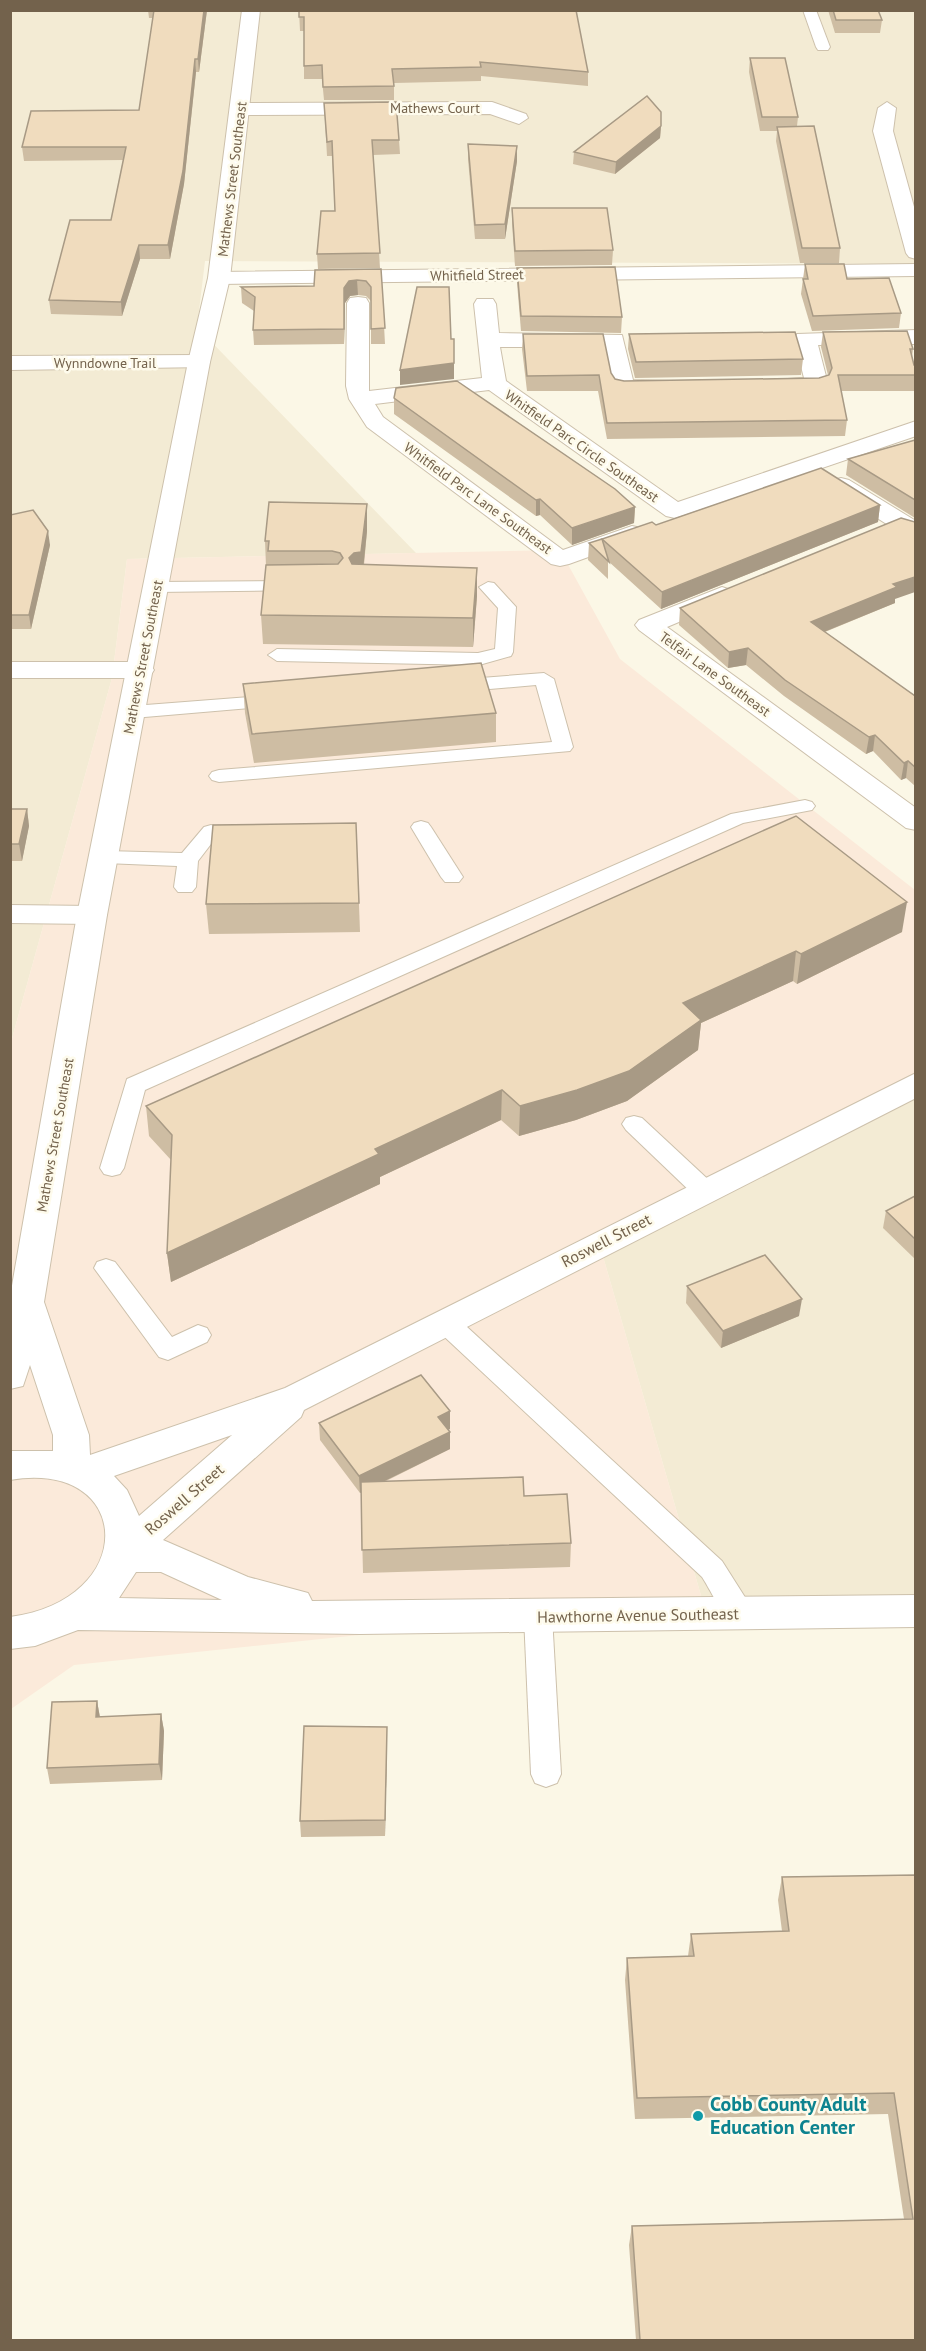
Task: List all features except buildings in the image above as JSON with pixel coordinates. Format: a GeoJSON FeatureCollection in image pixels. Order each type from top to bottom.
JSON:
{"type":"FeatureCollection","features":[{"type":"Feature","properties":{"kind":"street","name":"Mathews Street Southeast"},"geometry":{"type":"LineString","coordinates":[[10,1376],[19,1302],[92,915],[199,362],[219,278],[241,109],[251,10]]}},
{"type":"Feature","properties":{"kind":"street","name":"Mathews Court"},"geometry":{"type":"LineString","coordinates":[[241,109],[492,108],[519,118]]}},
{"type":"Feature","properties":{"kind":"street"},"geometry":{"type":"LineString","coordinates":[[887,108],[883,131],[915,268]]}},
{"type":"Feature","properties":{"kind":"street","name":"Whitfield Street"},"geometry":{"type":"LineString","coordinates":[[219,278],[915,268]]}},
{"type":"Feature","properties":{"kind":"street","name":"Whitfield Parc Lane Southeast"},"geometry":{"type":"LineString","coordinates":[[358,303],[355,370],[360,399],[375,422],[560,558],[663,523],[675,511]]}},
{"type":"Feature","properties":{"kind":"street","name":"Whitfield Parc Circle Southeast"},"geometry":{"type":"LineString","coordinates":[[485,304],[495,383],[503,392],[675,511],[915,428]]}},
{"type":"Feature","properties":{"kind":"street"},"geometry":{"type":"LineString","coordinates":[[760,385],[817,384],[805,339],[915,337]]}},
{"type":"Feature","properties":{"kind":"street"},"geometry":{"type":"LineString","coordinates":[[489,340],[614,340],[622,387],[680,386]]}},
{"type":"Feature","properties":{"kind":"street","name":"Wynndowne Trail"},"geometry":{"type":"LineString","coordinates":[[10,363],[199,362]]}},
{"type":"Feature","properties":{"kind":"street"},"geometry":{"type":"LineString","coordinates":[[360,399],[495,383]]}},
{"type":"Feature","properties":{"kind":"street"},"geometry":{"type":"LineString","coordinates":[[810,465],[910,526]]}},
{"type":"Feature","properties":{"kind":"street"},"geometry":{"type":"LineString","coordinates":[[868,536],[910,526]]}},
{"type":"Feature","properties":{"kind":"street","name":"Telfair Lane Southeast"},"geometry":{"type":"LineString","coordinates":[[747,585],[648,625],[915,822]]}},
{"type":"Feature","properties":{"kind":"street"},"geometry":{"type":"LineString","coordinates":[[10,670],[141,670]]}},
{"type":"Feature","properties":{"kind":"street"},"geometry":{"type":"LineString","coordinates":[[10,914],[92,915]]}},
{"type":"Feature","properties":{"kind":"street","name":"Roswell Street"},"geometry":{"type":"LineString","coordinates":[[75,1471],[298,1398],[915,1084]]}},
{"type":"Feature","properties":{"kind":"street","name":"Mathews Street Southeast"},"geometry":{"type":"LineString","coordinates":[[19,1302],[71,1435],[75,1471]]}},
{"type":"Feature","properties":{"kind":"street","name":"Roswell Street"},"geometry":{"type":"LineString","coordinates":[[124,1554],[298,1398]]}},
{"type":"Feature","properties":{"kind":"street"},"geometry":{"type":"LineString","coordinates":[[10,1466],[46,1464],[75,1471],[93,1479],[110,1494],[121,1512],[126,1534],[124,1554],[114,1578],[97,1598],[76,1614],[50,1627],[14,1638]]}},
{"type":"Feature","properties":{"kind":"street","name":"Hawthorne Avenue Southeast"},"geometry":{"type":"LineString","coordinates":[[124,1554],[165,1556],[241,1592],[360,1618]]}},
{"type":"Feature","properties":{"kind":"street","name":"Hawthorne Avenue Southeast"},"geometry":{"type":"LineString","coordinates":[[76,1614],[360,1618],[915,1611]]}},
{"type":"Feature","properties":{"kind":"lane"},"geometry":{"type":"LineString","coordinates":[[809,10],[823,47]]}},
{"type":"Feature","properties":{"kind":"lane"},"geometry":{"type":"LineString","coordinates":[[157,586],[214,595],[309,586]]}},
{"type":"Feature","properties":{"kind":"lane"},"geometry":{"type":"LineString","coordinates":[[277,656],[479,659],[504,652],[507,608],[488,587]]}},
{"type":"Feature","properties":{"kind":"lane"},"geometry":{"type":"LineString","coordinates":[[219,776],[563,747],[544,679],[436,688]]}},
{"type":"Feature","properties":{"kind":"lane"},"geometry":{"type":"LineString","coordinates":[[133,712],[211,713],[294,699]]}},
{"type":"Feature","properties":{"kind":"lane"},"geometry":{"type":"LineString","coordinates":[[112,1168],[135,1085],[738,818],[805,806]]}},
{"type":"Feature","properties":{"kind":"lane"},"geometry":{"type":"LineString","coordinates":[[422,827],[452,877]]}},
{"type":"Feature","properties":{"kind":"lane"},"geometry":{"type":"LineString","coordinates":[[185,887],[188,860],[211,831]]}},
{"type":"Feature","properties":{"kind":"lane"},"geometry":{"type":"LineString","coordinates":[[105,857],[188,860]]}},
{"type":"Feature","properties":{"kind":"lane"},"geometry":{"type":"LineString","coordinates":[[634,1124],[704,1190]]}},
{"type":"Feature","properties":{"kind":"lane"},"geometry":{"type":"LineString","coordinates":[[106,1268],[168,1350],[198,1335]]}},
{"type":"Feature","properties":{"kind":"lane"},"geometry":{"type":"LineString","coordinates":[[445,1322],[712,1569],[741,1613]]}},
{"type":"Feature","properties":{"kind":"lane"},"geometry":{"type":"LineString","coordinates":[[538,1616],[546,1774]]}},
{"type":"Feature","properties":{"kind":"shaded area"},"geometry":{"type":"Polygon","coordinates":[[[11,11],[915,11],[915,264],[205,261],[197,327],[416,553],[127,559],[112,678],[11,1042],[11,11]]]}},
{"type":"Feature","properties":{"kind":"shaded area"},"geometry":{"type":"Polygon","coordinates":[[[560,550],[620,659],[915,890],[915,1088],[602,1253],[702,1599],[74,1665],[11,1709],[11,1042],[112,678],[127,559],[560,550]]]}},
{"type":"Feature","properties":{"kind":"shaded area"},"geometry":{"type":"Polygon","coordinates":[[[915,1088],[915,1600],[702,1599],[602,1253],[915,1088]]]}},
{"type":"Feature","properties":{"kind":"place","name":"Cobb County Adult Education Center"},"geometry":{"type":"Point","coordinates":[698,2116]}}]}
